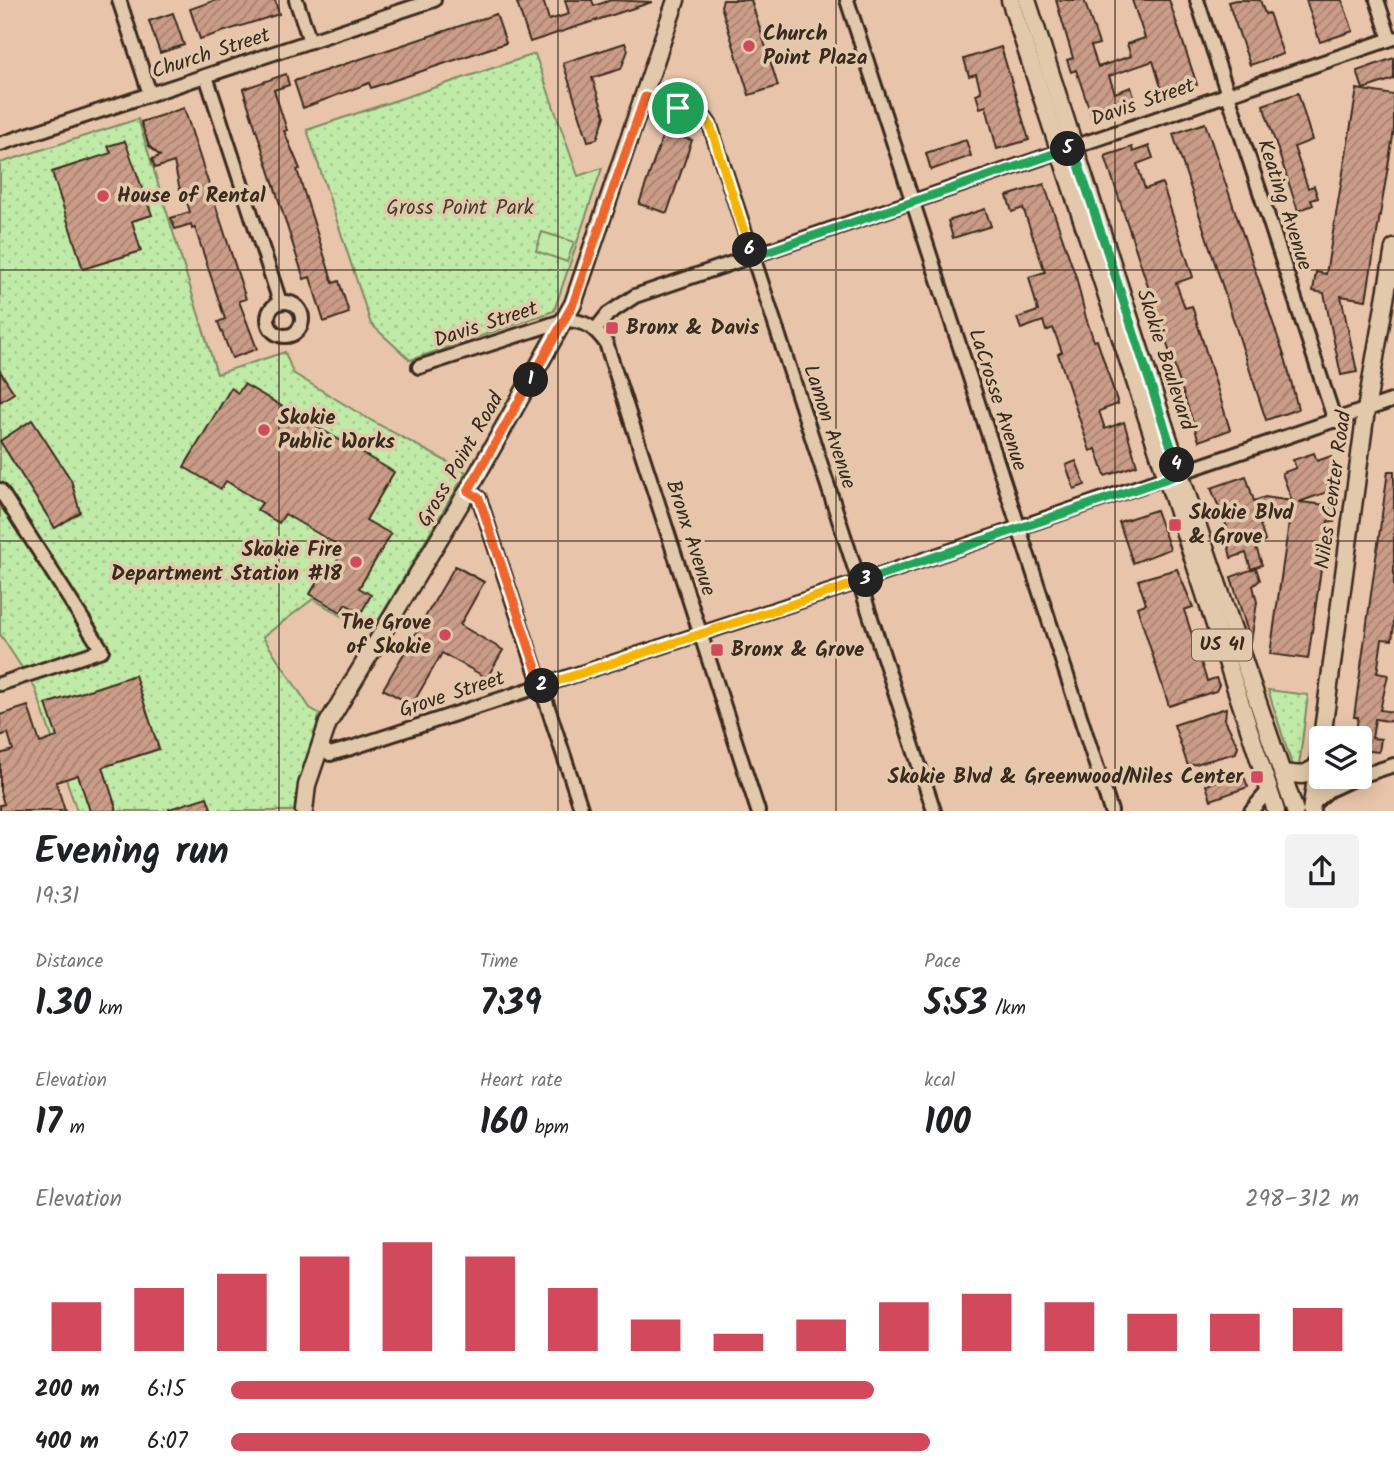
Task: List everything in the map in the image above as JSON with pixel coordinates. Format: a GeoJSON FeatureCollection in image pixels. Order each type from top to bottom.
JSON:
{"type":"FeatureCollection","features":[{"type":"Feature","properties":{"kind":"main road","name":"Gross Point Road"},"geometry":{"type":"LineString","coordinates":[[304,811],[307,785],[328,723],[468,491],[565,320],[645,97],[676,0]]}},
{"type":"Feature","properties":{"kind":"main road","name":"Skokie Boulevard"},"geometry":{"type":"LineString","coordinates":[[1010,0],[1067,149],[1174,476],[1276,811]]}},
{"type":"Feature","properties":{"kind":"main road","name":"Skokie Boulevard"},"geometry":{"type":"LineString","coordinates":[[1027,0],[1067,149]]}},
{"type":"Feature","properties":{"kind":"main road","name":"Niles Center Road"},"geometry":{"type":"LineString","coordinates":[[1324,726],[1366,410],[1394,248]]}},
{"type":"Feature","properties":{"kind":"main road","name":"Skokie Boulevard"},"geometry":{"type":"LineString","coordinates":[[1174,476],[1295,811]]}},
{"type":"Feature","properties":{"kind":"main road"},"geometry":{"type":"LineString","coordinates":[[1282,774],[1302,775],[1309,772]]}},
{"type":"Feature","properties":{"kind":"main road"},"geometry":{"type":"LineString","coordinates":[[1312,807],[1316,789]]}},
{"type":"Feature","properties":{"kind":"street"},"geometry":{"type":"LineString","coordinates":[[119,0],[150,94]]}},
{"type":"Feature","properties":{"kind":"street"},"geometry":{"type":"LineString","coordinates":[[296,0],[310,41]]}},
{"type":"Feature","properties":{"kind":"street","name":"Church Street"},"geometry":{"type":"LineString","coordinates":[[0,144],[434,0]]}},
{"type":"Feature","properties":{"kind":"street","name":"LaCrosse Avenue"},"geometry":{"type":"LineString","coordinates":[[847,0],[1111,811]]}},
{"type":"Feature","properties":{"kind":"street","name":"Keating Avenue"},"geometry":{"type":"LineString","coordinates":[[1198,0],[1335,421]]}},
{"type":"Feature","properties":{"kind":"street"},"geometry":{"type":"LineString","coordinates":[[1377,0],[1392,38]]}},
{"type":"Feature","properties":{"kind":"street","name":"Davis Street"},"geometry":{"type":"LineString","coordinates":[[596,329],[620,305],[635,296],[1392,38]]}},
{"type":"Feature","properties":{"kind":"street"},"geometry":{"type":"LineString","coordinates":[[206,76],[280,302]]}},
{"type":"Feature","properties":{"kind":"street","name":"Lamon Avenue"},"geometry":{"type":"LineString","coordinates":[[645,97],[705,118],[710,125],[934,811]]}},
{"type":"Feature","properties":{"kind":"street"},"geometry":{"type":"LineString","coordinates":[[565,320],[583,321],[596,329]]}},
{"type":"Feature","properties":{"kind":"street","name":"Davis Street"},"geometry":{"type":"LineString","coordinates":[[419,367],[565,320]]}},
{"type":"Feature","properties":{"kind":"street","name":"Bronx Avenue"},"geometry":{"type":"LineString","coordinates":[[565,320],[591,335],[610,358]]}},
{"type":"Feature","properties":{"kind":"street","name":"Bronx Avenue"},"geometry":{"type":"LineString","coordinates":[[596,329],[606,343],[758,811]]}},
{"type":"Feature","properties":{"kind":"street","name":"Grove Street"},"geometry":{"type":"LineString","coordinates":[[319,746],[330,754],[701,635],[1394,400]]}},
{"type":"Feature","properties":{"kind":"street"},"geometry":{"type":"LineString","coordinates":[[0,490],[4,503],[102,650],[0,684]]}},
{"type":"Feature","properties":{"kind":"street"},"geometry":{"type":"LineString","coordinates":[[468,491],[479,498],[582,811]]}},
{"type":"Feature","properties":{"kind":"street"},"geometry":{"type":"LineString","coordinates":[[1372,772],[1394,765]]}},
{"type":"Feature","properties":{"kind":"street"},"geometry":{"type":"LineString","coordinates":[[1312,807],[1331,789]]}},
{"type":"Feature","properties":{"kind":"street"},"geometry":{"type":"LineString","coordinates":[[1251,811],[1269,790]]}},
{"type":"Feature","properties":{"kind":"green space","name":"Gross Point Park"},"geometry":{"type":"Polygon","coordinates":[[[535,54],[578,176],[602,168],[554,311],[410,360],[371,324],[307,130],[535,54]]]}},
{"type":"Feature","properties":{"kind":"green space"},"geometry":{"type":"Polygon","coordinates":[[[138,119],[217,374],[285,352],[293,373],[372,421],[466,472],[371,633],[313,599],[263,637],[310,708],[320,714],[297,790],[294,811],[77,811],[35,688],[0,634],[0,163],[138,119]]]}},
{"type":"Feature","properties":{"kind":"green space"},"geometry":{"type":"Polygon","coordinates":[[[542,232],[574,242],[567,262],[536,251],[542,232]]]}},
{"type":"Feature","properties":{"kind":"green space"},"geometry":{"type":"Polygon","coordinates":[[[1268,690],[1308,695],[1299,766],[1292,765],[1268,690]]]}},
{"type":"Feature","properties":{"kind":"building"},"geometry":{"type":"Polygon","coordinates":[[[216,0],[275,0],[279,14],[200,39],[190,9],[216,0]]]}},
{"type":"Feature","properties":{"kind":"building"},"geometry":{"type":"Polygon","coordinates":[[[543,0],[549,20],[569,14],[565,0],[592,0],[594,6],[611,0],[652,2],[530,42],[517,3],[543,0]]]}},
{"type":"Feature","properties":{"kind":"building","name":"Church Point Plaza"},"geometry":{"type":"Polygon","coordinates":[[[723,0],[751,0],[778,86],[749,95],[721,6],[723,0]]]}},
{"type":"Feature","properties":{"kind":"building"},"geometry":{"type":"Polygon","coordinates":[[[1056,0],[1084,0],[1099,44],[1091,46],[1098,67],[1131,56],[1127,44],[1145,38],[1132,0],[1169,0],[1197,85],[1164,97],[1153,61],[1109,76],[1115,93],[1131,87],[1135,100],[1092,117],[1076,70],[1071,72],[1067,60],[1073,58],[1056,0]]]}},
{"type":"Feature","properties":{"kind":"building"},"geometry":{"type":"Polygon","coordinates":[[[1260,0],[1265,14],[1269,13],[1283,54],[1250,65],[1228,2],[1260,0]]]}},
{"type":"Feature","properties":{"kind":"building"},"geometry":{"type":"Polygon","coordinates":[[[1306,0],[1342,0],[1353,31],[1320,42],[1306,0]]]}},
{"type":"Feature","properties":{"kind":"building"},"geometry":{"type":"Polygon","coordinates":[[[173,13],[184,45],[160,53],[149,21],[173,13]]]}},
{"type":"Feature","properties":{"kind":"building"},"geometry":{"type":"Polygon","coordinates":[[[496,14],[506,43],[371,88],[369,83],[303,108],[294,81],[496,14]]]}},
{"type":"Feature","properties":{"kind":"building"},"geometry":{"type":"Polygon","coordinates":[[[625,43],[628,50],[621,69],[592,78],[605,116],[597,139],[588,141],[563,63],[625,43]]]}},
{"type":"Feature","properties":{"kind":"building"},"geometry":{"type":"Polygon","coordinates":[[[1001,47],[1029,140],[997,149],[986,106],[980,108],[976,94],[981,92],[976,74],[969,76],[964,59],[1001,47]]]}},
{"type":"Feature","properties":{"kind":"building"},"geometry":{"type":"Polygon","coordinates":[[[1394,58],[1394,79],[1363,89],[1357,71],[1394,58]]]}},
{"type":"Feature","properties":{"kind":"building"},"geometry":{"type":"Polygon","coordinates":[[[286,74],[289,85],[274,90],[287,130],[284,131],[300,169],[297,170],[333,283],[339,281],[349,313],[324,322],[310,277],[304,279],[243,89],[286,74]]]}},
{"type":"Feature","properties":{"kind":"building"},"geometry":{"type":"Polygon","coordinates":[[[1357,89],[1394,95],[1394,130],[1366,300],[1341,296],[1357,372],[1341,375],[1324,293],[1313,291],[1316,272],[1326,274],[1357,89]]]}},
{"type":"Feature","properties":{"kind":"building"},"geometry":{"type":"Polygon","coordinates":[[[1298,93],[1312,140],[1294,147],[1308,188],[1314,186],[1318,198],[1311,200],[1313,205],[1298,211],[1263,105],[1298,93]]]}},
{"type":"Feature","properties":{"kind":"building"},"geometry":{"type":"Polygon","coordinates":[[[184,108],[246,299],[239,301],[257,349],[232,358],[218,322],[225,319],[195,228],[192,229],[191,224],[175,229],[171,218],[190,212],[183,189],[180,190],[174,162],[155,168],[152,159],[160,156],[149,146],[141,122],[184,108]]]}},
{"type":"Feature","properties":{"kind":"building"},"geometry":{"type":"Polygon","coordinates":[[[1205,123],[1286,361],[1298,409],[1266,420],[1173,134],[1205,123]]]}},
{"type":"Feature","properties":{"kind":"building"},"geometry":{"type":"Polygon","coordinates":[[[666,126],[679,129],[678,137],[692,140],[667,213],[639,204],[666,126]]]}},
{"type":"Feature","properties":{"kind":"building"},"geometry":{"type":"Polygon","coordinates":[[[966,140],[971,156],[931,170],[926,153],[966,140]]]}},
{"type":"Feature","properties":{"kind":"building","name":"House of Rental"},"geometry":{"type":"Polygon","coordinates":[[[125,141],[152,215],[132,221],[141,251],[83,269],[52,172],[111,153],[108,146],[125,141]]]}},
{"type":"Feature","properties":{"kind":"building"},"geometry":{"type":"Polygon","coordinates":[[[1149,146],[1153,158],[1137,164],[1145,189],[1162,183],[1193,277],[1176,283],[1185,308],[1192,306],[1230,430],[1199,441],[1105,156],[1132,147],[1133,152],[1149,146]]]}},
{"type":"Feature","properties":{"kind":"building"},"geometry":{"type":"Polygon","coordinates":[[[1044,184],[1076,277],[1086,318],[1094,341],[1097,340],[1118,404],[1099,411],[1105,429],[1124,422],[1137,465],[1105,476],[1096,449],[1090,451],[1058,354],[1062,352],[1053,328],[1046,331],[1043,321],[1021,329],[1017,318],[1038,311],[1029,277],[1045,272],[1023,208],[1012,212],[1007,196],[1044,184]]]}},
{"type":"Feature","properties":{"kind":"building"},"geometry":{"type":"Polygon","coordinates":[[[985,209],[991,226],[953,238],[948,221],[985,209]]]}},
{"type":"Feature","properties":{"kind":"building"},"geometry":{"type":"Polygon","coordinates":[[[0,371],[14,393],[0,402],[0,371]]]}},
{"type":"Feature","properties":{"kind":"building","name":"Skokie Public Works"},"geometry":{"type":"Polygon","coordinates":[[[244,384],[394,472],[366,520],[391,534],[359,588],[371,595],[361,613],[345,604],[341,612],[310,594],[324,570],[330,573],[344,549],[285,514],[279,523],[257,510],[262,503],[226,481],[221,489],[184,467],[231,388],[238,393],[244,384]]]}},
{"type":"Feature","properties":{"kind":"building"},"geometry":{"type":"Polygon","coordinates":[[[32,420],[71,480],[80,512],[55,528],[0,441],[32,420]]]}},
{"type":"Feature","properties":{"kind":"building"},"geometry":{"type":"Polygon","coordinates":[[[1314,453],[1317,461],[1331,456],[1334,467],[1332,480],[1327,482],[1330,491],[1299,502],[1336,506],[1334,522],[1328,521],[1308,659],[1270,654],[1290,516],[1270,514],[1258,518],[1265,541],[1255,544],[1262,565],[1251,569],[1246,553],[1231,558],[1228,544],[1233,542],[1211,488],[1246,476],[1254,501],[1265,497],[1292,501],[1282,473],[1296,468],[1293,460],[1314,453]]]}},
{"type":"Feature","properties":{"kind":"building"},"geometry":{"type":"Polygon","coordinates":[[[1076,461],[1085,485],[1074,489],[1066,465],[1076,461]]]}},
{"type":"Feature","properties":{"kind":"building"},"geometry":{"type":"Polygon","coordinates":[[[1388,471],[1394,471],[1394,625],[1392,640],[1382,639],[1377,673],[1388,675],[1380,710],[1394,712],[1394,722],[1375,719],[1372,738],[1372,726],[1357,726],[1358,717],[1354,717],[1388,471]]]}},
{"type":"Feature","properties":{"kind":"building"},"geometry":{"type":"Polygon","coordinates":[[[1156,510],[1170,549],[1133,563],[1119,522],[1156,510]]]}},
{"type":"Feature","properties":{"kind":"building","name":"The Grove of Skokie"},"geometry":{"type":"Polygon","coordinates":[[[455,566],[484,582],[460,625],[503,650],[487,678],[442,653],[412,705],[383,689],[455,566]]]}},
{"type":"Feature","properties":{"kind":"building"},"geometry":{"type":"Polygon","coordinates":[[[1256,568],[1260,580],[1253,586],[1257,602],[1251,642],[1231,577],[1256,568]]]}},
{"type":"Feature","properties":{"kind":"building"},"geometry":{"type":"Polygon","coordinates":[[[1177,569],[1193,607],[1184,610],[1207,681],[1216,678],[1219,685],[1216,691],[1169,706],[1137,607],[1146,604],[1138,580],[1177,569]]]}},
{"type":"Feature","properties":{"kind":"building"},"geometry":{"type":"Polygon","coordinates":[[[135,675],[159,749],[103,767],[117,811],[90,811],[78,775],[56,782],[65,811],[0,811],[0,805],[4,804],[0,791],[0,754],[13,750],[8,733],[0,736],[0,715],[28,706],[40,743],[57,737],[46,704],[135,675]]]}},
{"type":"Feature","properties":{"kind":"building"},"geometry":{"type":"Polygon","coordinates":[[[1226,708],[1225,720],[1238,746],[1236,753],[1188,766],[1174,725],[1226,708]]]}},
{"type":"Feature","properties":{"kind":"building"},"geometry":{"type":"Polygon","coordinates":[[[1372,738],[1381,739],[1379,752],[1372,751],[1372,738]]]}},
{"type":"Feature","properties":{"kind":"building"},"geometry":{"type":"Polygon","coordinates":[[[1242,772],[1248,787],[1211,800],[1206,785],[1242,772]]]}},
{"type":"Feature","properties":{"kind":"building"},"geometry":{"type":"Polygon","coordinates":[[[207,797],[212,811],[169,809],[207,797]]]}},
{"type":"Feature","properties":{"kind":"place","name":"Church Point Plaza"},"geometry":{"type":"Point","coordinates":[749,46]}},
{"type":"Feature","properties":{"kind":"place","name":"House of Rental"},"geometry":{"type":"Point","coordinates":[103,196]}},
{"type":"Feature","properties":{"kind":"place","name":"Bronx & Davis"},"geometry":{"type":"Point","coordinates":[612,328]}},
{"type":"Feature","properties":{"kind":"place","name":"Skokie Public Works"},"geometry":{"type":"Point","coordinates":[264,430]}},
{"type":"Feature","properties":{"kind":"place","name":"Skokie Blvd & Grove"},"geometry":{"type":"Point","coordinates":[1175,525]}},
{"type":"Feature","properties":{"kind":"place","name":"Skokie Fire Department Station #18"},"geometry":{"type":"Point","coordinates":[356,562]}},
{"type":"Feature","properties":{"kind":"place","name":"The Grove of Skokie"},"geometry":{"type":"Point","coordinates":[445,635]}},
{"type":"Feature","properties":{"kind":"place","name":"Bronx & Grove"},"geometry":{"type":"Point","coordinates":[717,650]}},
{"type":"Feature","properties":{"kind":"place","name":"Skokie Blvd & Greenwood/Niles Center"},"geometry":{"type":"Point","coordinates":[1257,777]}},
{"type":"Feature","properties":{"kind":"route"},"geometry":{"type":"LineString","coordinates":[[645,97],[678,108],[705,118],[710,125],[752,257],[1073,147],[1180,474],[541,686],[479,498],[468,491],[573,304],[645,97]]}}]}
